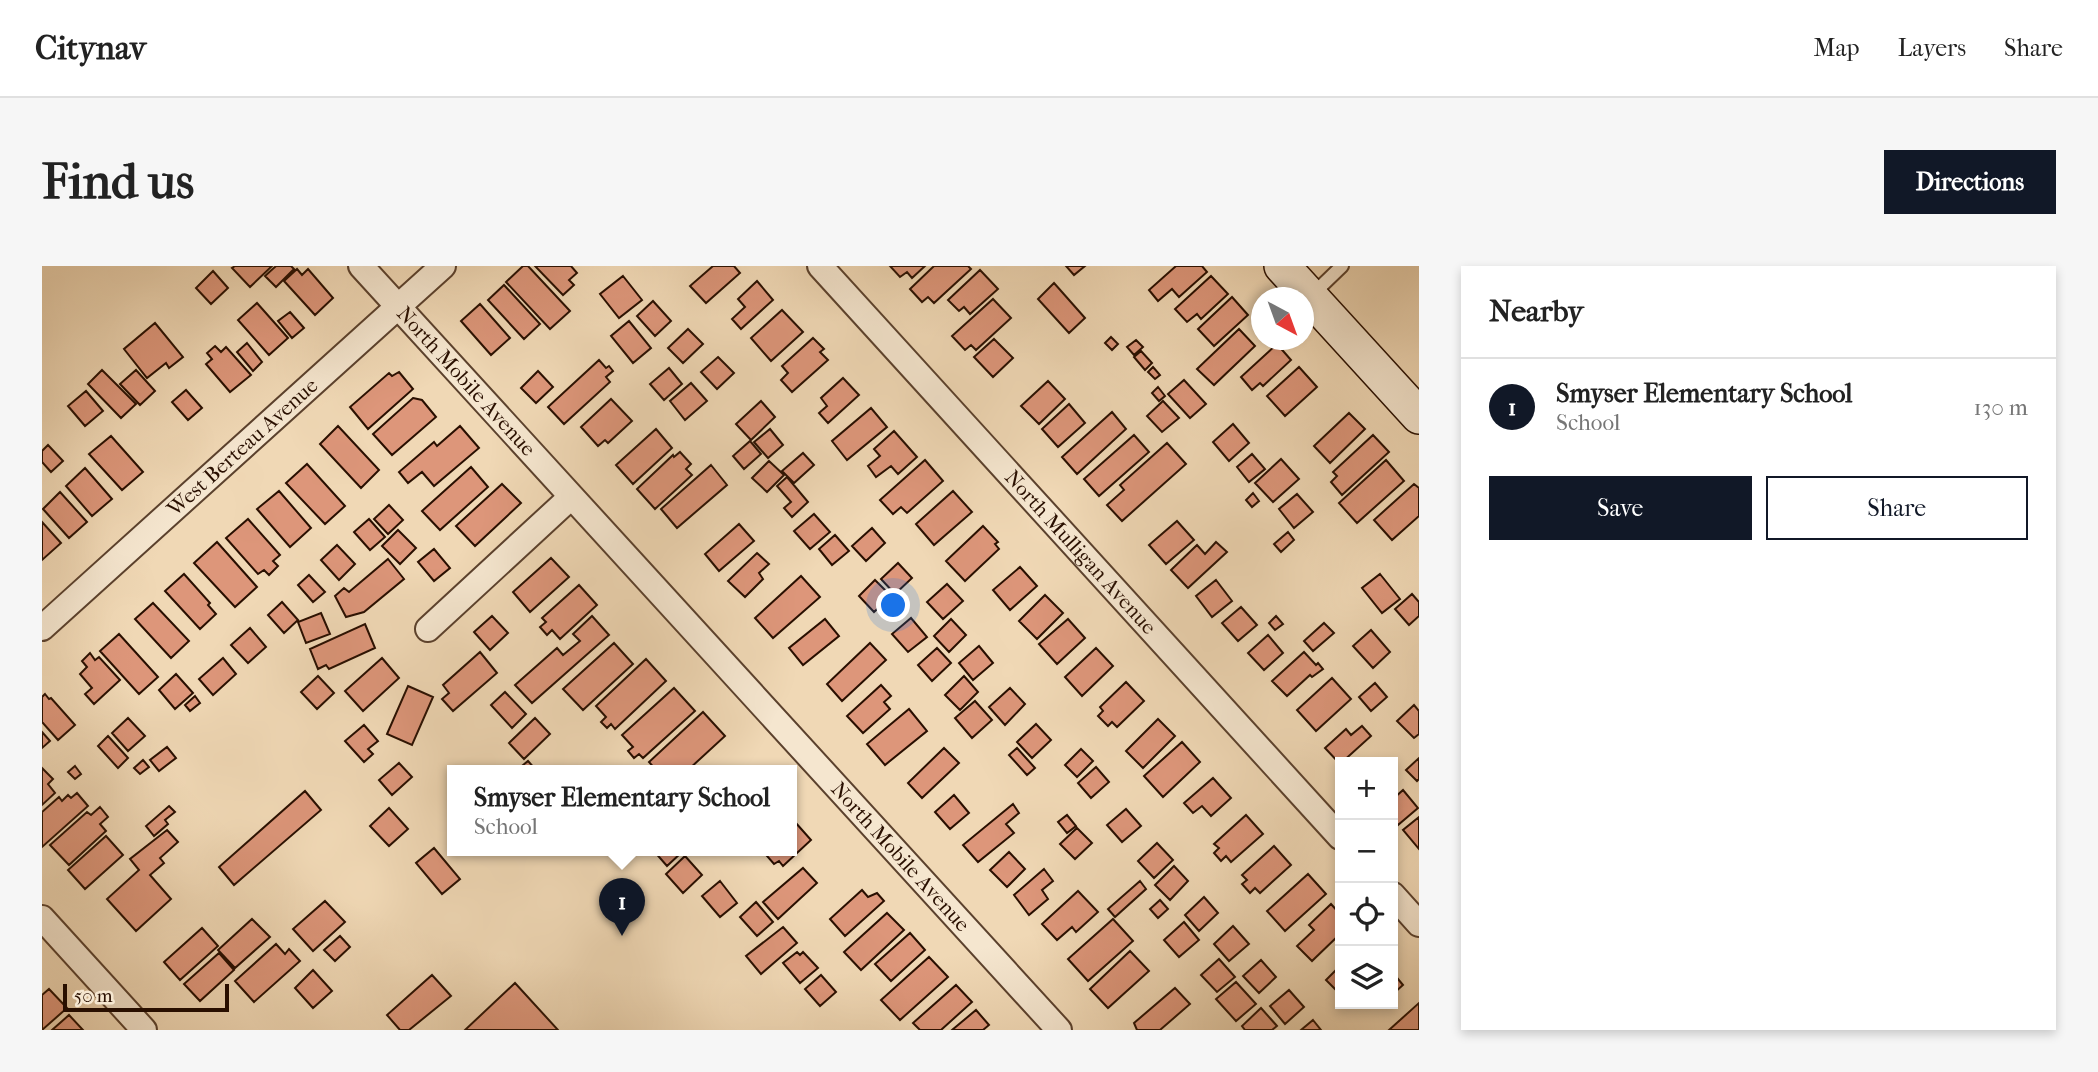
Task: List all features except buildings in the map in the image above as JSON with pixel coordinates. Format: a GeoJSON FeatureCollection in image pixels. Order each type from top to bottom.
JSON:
{"type":"FeatureCollection","features":[{"type":"Feature","properties":{"kind":"main road"},"geometry":{"type":"LineString","coordinates":[[1296,276],[1419,416]]}},
{"type":"Feature","properties":{"kind":"street","name":"North Mobile Avenue"},"geometry":{"type":"LineString","coordinates":[[361,266],[1059,1030]]}},
{"type":"Feature","properties":{"kind":"street","name":"West Berteau Avenue"},"geometry":{"type":"LineString","coordinates":[[42,628],[443,266]]}},
{"type":"Feature","properties":{"kind":"street","name":"North Mulligan Avenue"},"geometry":{"type":"LineString","coordinates":[[820,266],[1335,832]]}},
{"type":"Feature","properties":{"kind":"street"},"geometry":{"type":"LineString","coordinates":[[428,629],[571,497]]}},
{"type":"Feature","properties":{"kind":"street"},"geometry":{"type":"LineString","coordinates":[[1398,901],[1419,924]]}},
{"type":"Feature","properties":{"kind":"street"},"geometry":{"type":"LineString","coordinates":[[42,918],[144,1030]]}},
{"type":"Feature","properties":{"kind":"lane"},"geometry":{"type":"LineString","coordinates":[[1296,276],[1342,266]]}},
{"type":"Feature","properties":{"kind":"place","name":"Smyser Elementary School"},"geometry":{"type":"Point","coordinates":[622,936]}}]}
